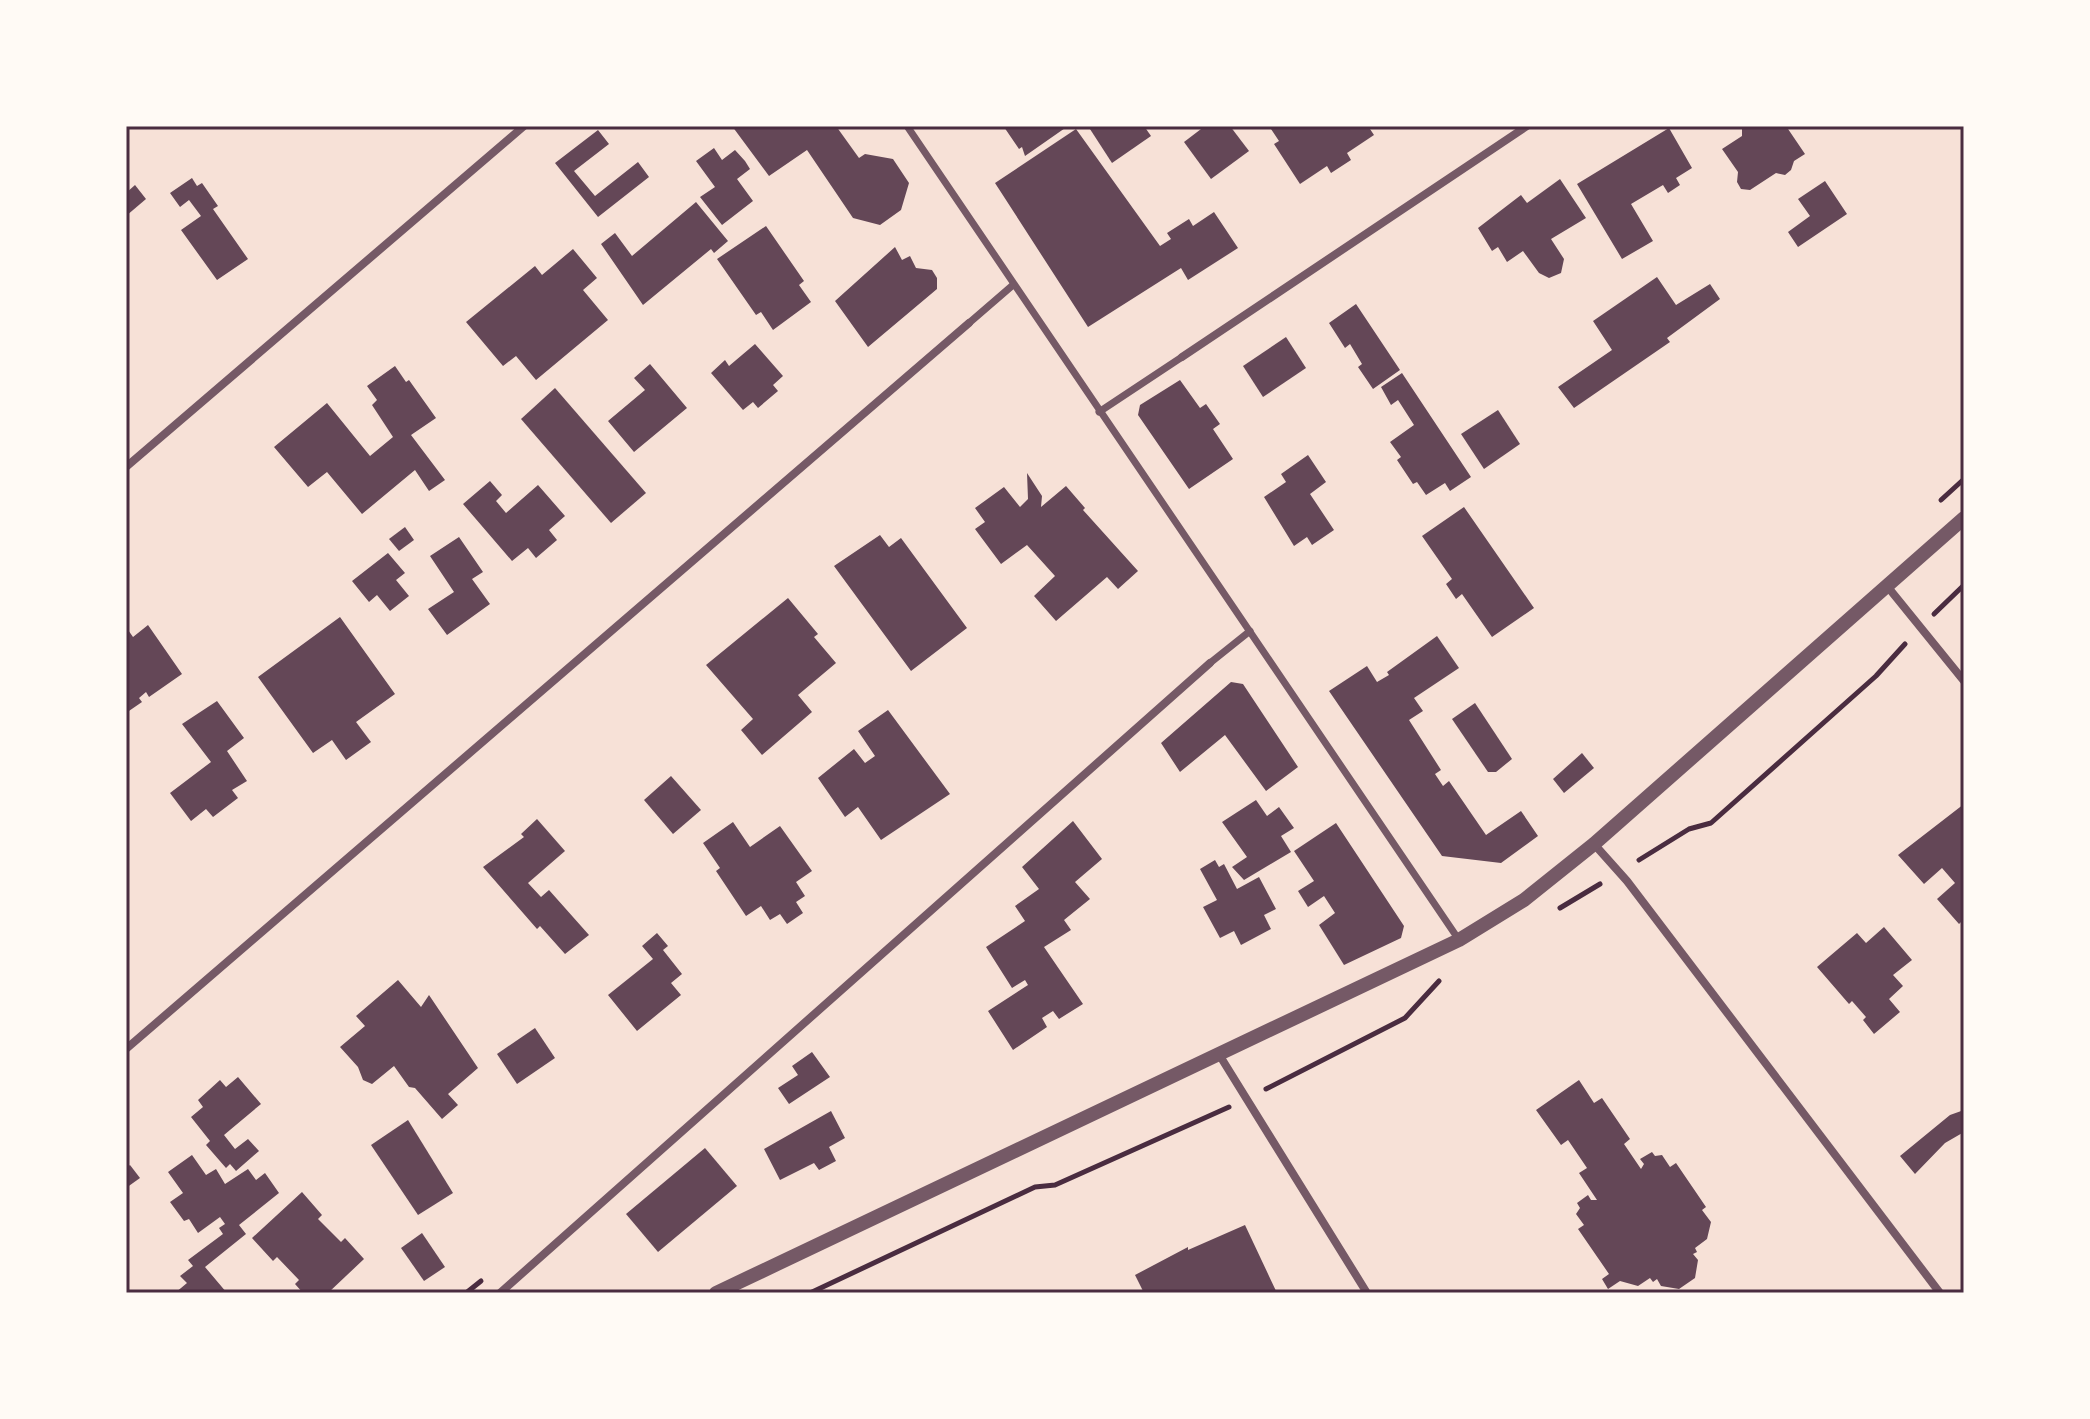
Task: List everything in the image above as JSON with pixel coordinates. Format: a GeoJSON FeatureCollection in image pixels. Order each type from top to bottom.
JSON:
{"type":"FeatureCollection","features":[{"type":"Feature","properties":{"kind":"street"},"geometry":{"type":"LineString","coordinates":[[126,467],[524,126]]}},
{"type":"Feature","properties":{"kind":"street"},"geometry":{"type":"LineString","coordinates":[[907,126],[1459,940]]}},
{"type":"Feature","properties":{"kind":"street"},"geometry":{"type":"LineString","coordinates":[[1099,412],[1527,126]]}},
{"type":"Feature","properties":{"kind":"street"},"geometry":{"type":"LineString","coordinates":[[126,1049],[1013,285]]}},
{"type":"Feature","properties":{"kind":"street"},"geometry":{"type":"LineString","coordinates":[[716,1293],[1459,940],[1524,900],[1594,844],[1964,518]]}},
{"type":"Feature","properties":{"kind":"street"},"geometry":{"type":"LineString","coordinates":[[1887,586],[1964,681]]}},
{"type":"Feature","properties":{"kind":"street"},"geometry":{"type":"LineString","coordinates":[[500,1293],[1210,663],[1250,631]]}},
{"type":"Feature","properties":{"kind":"street"},"geometry":{"type":"LineString","coordinates":[[1594,844],[1619,872],[1940,1293]]}},
{"type":"Feature","properties":{"kind":"street"},"geometry":{"type":"LineString","coordinates":[[1220,1056],[1367,1293]]}},
{"type":"Feature","properties":{"kind":"path"},"geometry":{"type":"LineString","coordinates":[[1552,913],[1689,829],[1711,823],[1876,676],[1920,627],[1964,585]]}},
{"type":"Feature","properties":{"kind":"path"},"geometry":{"type":"LineString","coordinates":[[810,1293],[1035,1187],[1055,1185],[1247,1099],[1405,1018],[1437,981],[1448,975]]}},
{"type":"Feature","properties":{"kind":"building"},"geometry":{"type":"Polygon","coordinates":[[[732,126],[836,126],[859,158],[865,154],[893,159],[909,183],[901,210],[880,225],[853,218],[807,150],[769,176],[732,126]]]}},
{"type":"Feature","properties":{"kind":"building"},"geometry":{"type":"Polygon","coordinates":[[[1006,126],[1068,126],[1025,156],[1006,126]]]}},
{"type":"Feature","properties":{"kind":"building"},"geometry":{"type":"Polygon","coordinates":[[[1088,126],[1144,126],[1151,136],[1112,163],[1088,126]]]}},
{"type":"Feature","properties":{"kind":"building"},"geometry":{"type":"Polygon","coordinates":[[[1205,126],[1230,126],[1249,151],[1211,179],[1184,142],[1205,126]]]}},
{"type":"Feature","properties":{"kind":"building"},"geometry":{"type":"Polygon","coordinates":[[[1269,126],[1368,126],[1374,135],[1347,153],[1351,160],[1331,173],[1327,166],[1300,184],[1274,144],[1279,141],[1269,126]]]}},
{"type":"Feature","properties":{"kind":"building"},"geometry":{"type":"Polygon","coordinates":[[[1745,126],[1786,126],[1805,154],[1794,161],[1785,175],[1776,173],[1750,190],[1741,189],[1737,182],[1738,172],[1722,149],[1742,136],[1745,126]]]}},
{"type":"Feature","properties":{"kind":"building"},"geometry":{"type":"Polygon","coordinates":[[[1669,128],[1692,168],[1676,178],[1680,185],[1668,193],[1663,185],[1631,204],[1653,241],[1622,259],[1577,184],[1669,128]]]}},
{"type":"Feature","properties":{"kind":"building"},"geometry":{"type":"Polygon","coordinates":[[[1076,129],[1160,246],[1171,239],[1167,233],[1189,219],[1193,226],[1214,212],[1238,248],[1188,280],[1181,268],[1088,327],[995,183],[1076,129]]]}},
{"type":"Feature","properties":{"kind":"building"},"geometry":{"type":"Polygon","coordinates":[[[598,130],[609,144],[574,171],[595,196],[638,162],[649,177],[598,217],[555,163],[598,130]]]}},
{"type":"Feature","properties":{"kind":"building"},"geometry":{"type":"Polygon","coordinates":[[[714,148],[722,160],[735,150],[750,169],[737,179],[753,201],[722,225],[700,197],[715,187],[696,161],[714,148]]]}},
{"type":"Feature","properties":{"kind":"building"},"geometry":{"type":"Polygon","coordinates":[[[192,178],[197,186],[202,183],[218,206],[213,209],[248,259],[217,280],[181,230],[201,216],[189,200],[180,207],[170,193],[192,178]]]}},
{"type":"Feature","properties":{"kind":"building"},"geometry":{"type":"Polygon","coordinates":[[[1560,179],[1586,218],[1551,239],[1564,259],[1561,273],[1549,278],[1539,273],[1523,251],[1507,262],[1498,247],[1492,251],[1478,228],[1521,195],[1527,203],[1560,179]]]}},
{"type":"Feature","properties":{"kind":"building"},"geometry":{"type":"Polygon","coordinates":[[[1825,181],[1847,214],[1798,247],[1788,232],[1810,216],[1798,199],[1825,181]]]}},
{"type":"Feature","properties":{"kind":"building"},"geometry":{"type":"Polygon","coordinates":[[[135,185],[146,199],[126,216],[126,193],[135,185]]]}},
{"type":"Feature","properties":{"kind":"building"},"geometry":{"type":"Polygon","coordinates":[[[696,202],[728,241],[714,253],[711,249],[643,305],[601,244],[615,233],[632,256],[696,202]]]}},
{"type":"Feature","properties":{"kind":"building"},"geometry":{"type":"Polygon","coordinates":[[[766,226],[804,281],[799,285],[811,302],[773,330],[761,312],[756,315],[717,259],[766,226]]]}},
{"type":"Feature","properties":{"kind":"building"},"geometry":{"type":"Polygon","coordinates":[[[895,247],[902,260],[910,256],[916,268],[932,270],[937,278],[937,289],[868,347],[835,301],[895,247]]]}},
{"type":"Feature","properties":{"kind":"building"},"geometry":{"type":"Polygon","coordinates":[[[573,249],[597,278],[583,290],[608,320],[536,380],[516,356],[503,366],[466,322],[535,266],[542,275],[573,249]]]}},
{"type":"Feature","properties":{"kind":"building"},"geometry":{"type":"Polygon","coordinates":[[[1657,277],[1676,305],[1710,284],[1720,299],[1667,338],[1670,342],[1574,408],[1558,387],[1612,350],[1593,321],[1657,277]]]}},
{"type":"Feature","properties":{"kind":"building"},"geometry":{"type":"Polygon","coordinates":[[[1356,304],[1400,370],[1373,389],[1358,367],[1362,364],[1350,344],[1345,348],[1329,323],[1356,304]]]}},
{"type":"Feature","properties":{"kind":"building"},"geometry":{"type":"Polygon","coordinates":[[[1286,337],[1306,368],[1263,397],[1243,366],[1286,337]]]}},
{"type":"Feature","properties":{"kind":"building"},"geometry":{"type":"Polygon","coordinates":[[[755,344],[783,376],[773,385],[778,391],[758,408],[753,402],[743,410],[711,373],[725,360],[729,366],[755,344]]]}},
{"type":"Feature","properties":{"kind":"building"},"geometry":{"type":"Polygon","coordinates":[[[650,364],[687,408],[634,452],[608,421],[645,390],[634,378],[650,364]]]}},
{"type":"Feature","properties":{"kind":"building"},"geometry":{"type":"Polygon","coordinates":[[[395,366],[436,418],[411,435],[445,480],[429,491],[415,470],[362,514],[327,472],[308,487],[274,447],[327,403],[370,456],[393,437],[372,405],[377,400],[367,386],[395,366]]]}},
{"type":"Feature","properties":{"kind":"building"},"geometry":{"type":"Polygon","coordinates":[[[1402,373],[1471,477],[1450,491],[1445,483],[1426,495],[1417,482],[1413,484],[1397,460],[1401,457],[1390,442],[1414,425],[1398,400],[1391,405],[1381,387],[1402,373]]]}},
{"type":"Feature","properties":{"kind":"building"},"geometry":{"type":"Polygon","coordinates":[[[1180,380],[1200,408],[1206,404],[1220,424],[1213,429],[1233,459],[1189,489],[1138,415],[1140,405],[1180,380]]]}},
{"type":"Feature","properties":{"kind":"building"},"geometry":{"type":"Polygon","coordinates":[[[555,388],[646,493],[611,523],[521,419],[555,388]]]}},
{"type":"Feature","properties":{"kind":"building"},"geometry":{"type":"Polygon","coordinates":[[[1498,410],[1520,444],[1484,469],[1461,434],[1498,410]]]}},
{"type":"Feature","properties":{"kind":"building"},"geometry":{"type":"Polygon","coordinates":[[[1308,455],[1326,482],[1310,494],[1334,530],[1312,545],[1307,537],[1294,546],[1264,497],[1286,482],[1281,474],[1308,455]]]}},
{"type":"Feature","properties":{"kind":"building"},"geometry":{"type":"Polygon","coordinates":[[[1027,473],[1042,496],[1041,507],[1066,486],[1085,508],[1083,510],[1138,571],[1118,589],[1107,577],[1056,621],[1034,596],[1055,576],[1027,545],[1001,564],[975,529],[985,522],[975,508],[1004,487],[1020,507],[1028,499],[1027,473]]]}},
{"type":"Feature","properties":{"kind":"building"},"geometry":{"type":"Polygon","coordinates":[[[490,481],[502,495],[496,501],[506,513],[538,485],[565,516],[549,530],[557,540],[536,558],[528,548],[512,561],[463,504],[490,481]]]}},
{"type":"Feature","properties":{"kind":"building"},"geometry":{"type":"Polygon","coordinates":[[[1464,507],[1534,608],[1492,637],[1462,594],[1456,599],[1446,584],[1452,579],[1422,536],[1464,507]]]}},
{"type":"Feature","properties":{"kind":"building"},"geometry":{"type":"Polygon","coordinates":[[[405,527],[414,540],[399,551],[389,539],[405,527]]]}},
{"type":"Feature","properties":{"kind":"building"},"geometry":{"type":"Polygon","coordinates":[[[880,535],[889,547],[901,538],[967,628],[911,671],[834,566],[880,535]]]}},
{"type":"Feature","properties":{"kind":"building"},"geometry":{"type":"Polygon","coordinates":[[[459,537],[483,572],[472,579],[490,604],[447,635],[428,609],[454,592],[430,556],[459,537]]]}},
{"type":"Feature","properties":{"kind":"building"},"geometry":{"type":"Polygon","coordinates":[[[388,553],[405,573],[396,580],[409,596],[390,611],[377,595],[369,602],[352,581],[388,553]]]}},
{"type":"Feature","properties":{"kind":"building"},"geometry":{"type":"Polygon","coordinates":[[[788,598],[818,634],[814,637],[836,663],[798,695],[812,712],[762,755],[741,730],[753,719],[706,665],[788,598]]]}},
{"type":"Feature","properties":{"kind":"building"},"geometry":{"type":"Polygon","coordinates":[[[340,617],[395,694],[356,722],[371,742],[346,760],[332,740],[313,753],[258,677],[340,617]]]}},
{"type":"Feature","properties":{"kind":"building"},"geometry":{"type":"Polygon","coordinates":[[[148,625],[182,674],[149,697],[146,692],[139,698],[142,702],[126,713],[126,627],[133,637],[148,625]]]}},
{"type":"Feature","properties":{"kind":"building"},"geometry":{"type":"Polygon","coordinates":[[[1437,636],[1459,668],[1414,698],[1423,711],[1409,720],[1441,770],[1435,774],[1443,786],[1449,781],[1486,835],[1521,811],[1538,836],[1501,863],[1442,856],[1329,691],[1367,666],[1377,682],[1437,636]]]}},
{"type":"Feature","properties":{"kind":"building"},"geometry":{"type":"Polygon","coordinates":[[[1231,682],[1243,684],[1298,767],[1266,791],[1225,735],[1180,772],[1161,743],[1231,682]]]}},
{"type":"Feature","properties":{"kind":"building"},"geometry":{"type":"Polygon","coordinates":[[[217,701],[244,738],[227,751],[247,781],[232,790],[238,798],[213,817],[206,809],[191,821],[170,793],[211,762],[182,724],[217,701]]]}},
{"type":"Feature","properties":{"kind":"building"},"geometry":{"type":"Polygon","coordinates":[[[1475,703],[1512,759],[1496,772],[1488,772],[1452,719],[1475,703]]]}},
{"type":"Feature","properties":{"kind":"building"},"geometry":{"type":"Polygon","coordinates":[[[888,710],[950,794],[881,840],[858,807],[845,817],[818,778],[854,749],[865,763],[875,756],[858,731],[888,710]]]}},
{"type":"Feature","properties":{"kind":"building"},"geometry":{"type":"Polygon","coordinates":[[[1582,753],[1594,768],[1564,793],[1553,779],[1582,753]]]}},
{"type":"Feature","properties":{"kind":"building"},"geometry":{"type":"Polygon","coordinates":[[[671,776],[701,810],[673,834],[644,800],[671,776]]]}},
{"type":"Feature","properties":{"kind":"building"},"geometry":{"type":"Polygon","coordinates":[[[1256,800],[1267,816],[1279,807],[1294,828],[1281,836],[1291,852],[1244,880],[1232,867],[1247,857],[1222,822],[1256,800]]]}},
{"type":"Feature","properties":{"kind":"building"},"geometry":{"type":"Polygon","coordinates":[[[1964,804],[1964,919],[1959,924],[1937,899],[1955,883],[1942,868],[1924,884],[1898,855],[1964,804]]]}},
{"type":"Feature","properties":{"kind":"building"},"geometry":{"type":"Polygon","coordinates":[[[537,819],[565,851],[528,883],[541,897],[549,890],[589,935],[565,954],[540,926],[537,929],[483,867],[524,837],[521,834],[537,819]]]}},
{"type":"Feature","properties":{"kind":"building"},"geometry":{"type":"Polygon","coordinates":[[[1073,821],[1102,859],[1075,882],[1090,899],[1064,920],[1071,930],[1044,947],[1083,1004],[1059,1019],[1053,1011],[1042,1018],[1047,1027],[1013,1050],[988,1011],[1028,985],[1025,980],[1012,988],[986,947],[1025,921],[1015,906],[1039,889],[1022,867],[1073,821]]]}},
{"type":"Feature","properties":{"kind":"building"},"geometry":{"type":"Polygon","coordinates":[[[733,822],[750,847],[780,826],[812,871],[796,882],[805,896],[796,902],[803,913],[787,924],[780,914],[770,920],[761,906],[746,916],[716,871],[720,868],[703,843],[733,822]]]}},
{"type":"Feature","properties":{"kind":"building"},"geometry":{"type":"Polygon","coordinates":[[[1336,823],[1404,926],[1401,938],[1344,965],[1319,925],[1335,913],[1324,896],[1308,907],[1298,891],[1314,881],[1294,851],[1336,823]]]}},
{"type":"Feature","properties":{"kind":"building"},"geometry":{"type":"Polygon","coordinates":[[[1215,860],[1219,867],[1224,864],[1237,889],[1259,877],[1276,909],[1264,915],[1271,929],[1241,945],[1234,931],[1220,938],[1203,907],[1217,900],[1200,869],[1215,860]]]}},
{"type":"Feature","properties":{"kind":"building"},"geometry":{"type":"Polygon","coordinates":[[[1884,927],[1912,960],[1893,975],[1903,986],[1889,999],[1900,1012],[1874,1034],[1863,1020],[1866,1017],[1852,1001],[1849,1004],[1817,967],[1857,933],[1866,943],[1884,927]]]}},
{"type":"Feature","properties":{"kind":"building"},"geometry":{"type":"Polygon","coordinates":[[[657,933],[668,946],[663,950],[682,974],[671,983],[681,995],[637,1031],[608,995],[653,959],[642,946],[657,933]]]}},
{"type":"Feature","properties":{"kind":"building"},"geometry":{"type":"Polygon","coordinates":[[[398,980],[421,1007],[429,995],[478,1068],[448,1094],[458,1105],[442,1119],[415,1088],[409,1087],[394,1066],[372,1084],[363,1080],[358,1067],[340,1047],[365,1026],[356,1016],[398,980]]]}},
{"type":"Feature","properties":{"kind":"building"},"geometry":{"type":"Polygon","coordinates":[[[535,1028],[555,1058],[517,1084],[497,1054],[535,1028]]]}},
{"type":"Feature","properties":{"kind":"building"},"geometry":{"type":"Polygon","coordinates":[[[812,1052],[830,1077],[789,1104],[778,1088],[798,1075],[792,1066],[812,1052]]]}},
{"type":"Feature","properties":{"kind":"building"},"geometry":{"type":"Polygon","coordinates":[[[238,1077],[261,1104],[224,1135],[235,1149],[248,1139],[259,1151],[236,1171],[230,1164],[226,1168],[206,1145],[210,1141],[191,1117],[203,1107],[198,1100],[220,1080],[226,1087],[238,1077]]]}},
{"type":"Feature","properties":{"kind":"building"},"geometry":{"type":"Polygon","coordinates":[[[1579,1080],[1594,1103],[1602,1098],[1630,1139],[1624,1144],[1641,1169],[1644,1164],[1640,1159],[1652,1152],[1655,1156],[1662,1155],[1670,1167],[1676,1163],[1706,1207],[1702,1210],[1711,1222],[1707,1239],[1695,1248],[1697,1252],[1693,1254],[1698,1260],[1695,1278],[1679,1289],[1661,1286],[1657,1279],[1653,1282],[1650,1278],[1638,1286],[1620,1281],[1608,1289],[1602,1279],[1609,1274],[1578,1229],[1584,1225],[1576,1214],[1580,1208],[1577,1203],[1588,1195],[1591,1200],[1597,1200],[1579,1173],[1587,1168],[1568,1140],[1561,1145],[1536,1110],[1579,1080]]]}},
{"type":"Feature","properties":{"kind":"building"},"geometry":{"type":"Polygon","coordinates":[[[1964,1110],[1964,1132],[1945,1143],[1915,1174],[1900,1156],[1950,1115],[1964,1110]]]}},
{"type":"Feature","properties":{"kind":"building"},"geometry":{"type":"Polygon","coordinates":[[[831,1111],[845,1138],[829,1147],[836,1161],[819,1170],[814,1163],[780,1180],[764,1149],[831,1111]]]}},
{"type":"Feature","properties":{"kind":"building"},"geometry":{"type":"Polygon","coordinates":[[[408,1120],[453,1193],[418,1215],[371,1145],[408,1120]]]}},
{"type":"Feature","properties":{"kind":"building"},"geometry":{"type":"Polygon","coordinates":[[[705,1148],[737,1186],[658,1252],[626,1214],[705,1148]]]}},
{"type":"Feature","properties":{"kind":"building"},"geometry":{"type":"Polygon","coordinates":[[[192,1155],[206,1175],[216,1169],[225,1184],[248,1169],[256,1180],[265,1173],[279,1193],[239,1225],[246,1234],[205,1267],[227,1293],[175,1293],[187,1283],[180,1276],[193,1266],[188,1260],[223,1234],[219,1228],[225,1224],[220,1217],[198,1233],[189,1219],[184,1221],[170,1202],[183,1193],[168,1172],[192,1155]]]}},
{"type":"Feature","properties":{"kind":"building"},"geometry":{"type":"Polygon","coordinates":[[[130,1165],[140,1178],[126,1188],[126,1168],[130,1165]]]}},
{"type":"Feature","properties":{"kind":"building"},"geometry":{"type":"Polygon","coordinates":[[[302,1192],[322,1215],[318,1219],[341,1242],[345,1238],[364,1259],[328,1293],[303,1293],[295,1284],[299,1280],[277,1257],[273,1261],[252,1238],[302,1192]]]}},
{"type":"Feature","properties":{"kind":"building"},"geometry":{"type":"Polygon","coordinates":[[[1245,1225],[1277,1293],[1144,1293],[1135,1275],[1188,1247],[1188,1250],[1245,1225]]]}},
{"type":"Feature","properties":{"kind":"building"},"geometry":{"type":"Polygon","coordinates":[[[422,1233],[445,1267],[424,1281],[401,1248],[422,1233]]]}}]}
